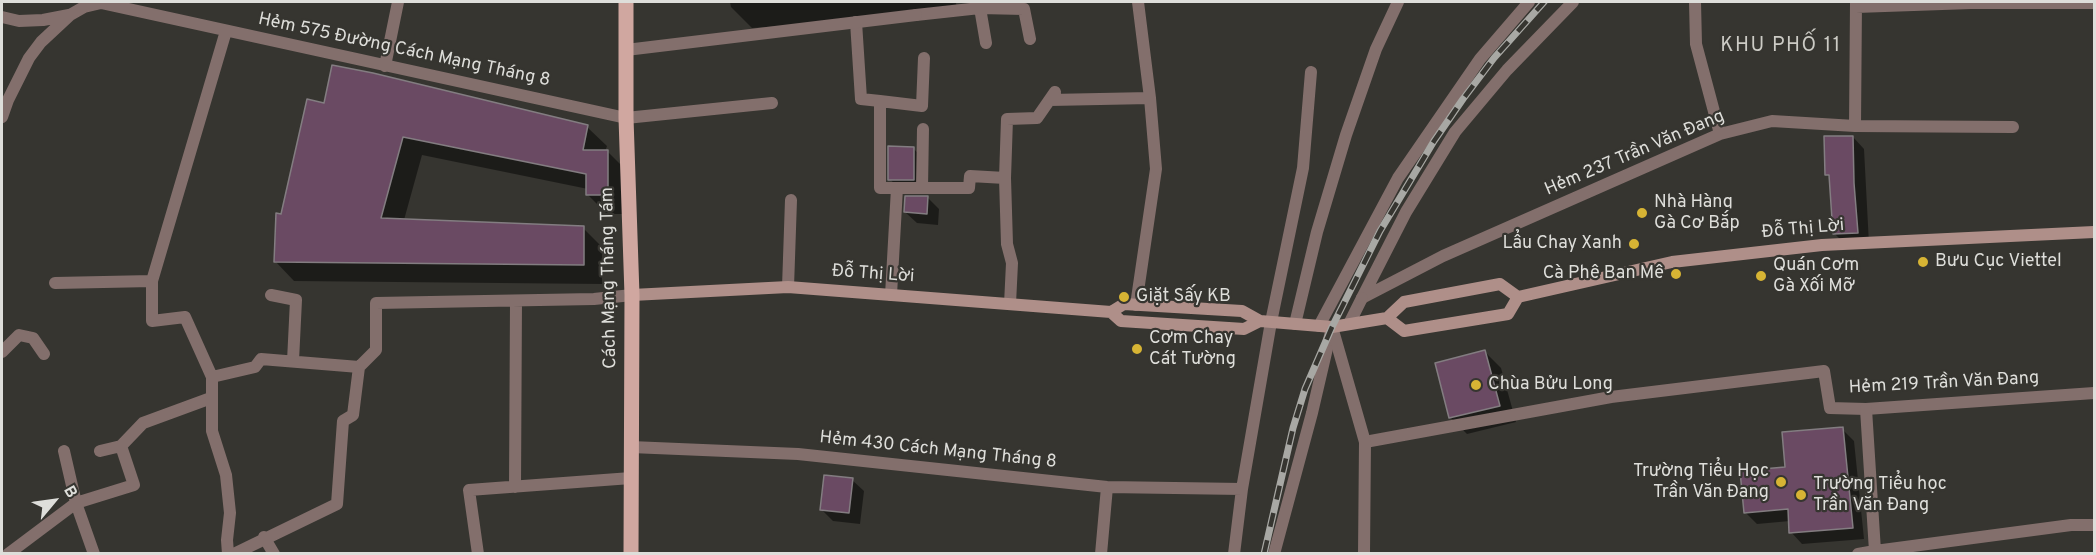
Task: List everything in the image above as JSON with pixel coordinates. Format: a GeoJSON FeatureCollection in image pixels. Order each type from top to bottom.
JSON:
{"type":"FeatureCollection","features":[{"type":"Feature","properties":{"kind":"main road","name":"Cách Mạng Tháng Tám"},"geometry":{"type":"LineString","coordinates":[[626,2],[626,118],[632,294],[631,554]]}},
{"type":"Feature","properties":{"kind":"street"},"geometry":{"type":"LineString","coordinates":[[385,66],[398,2]]}},
{"type":"Feature","properties":{"kind":"street"},"geometry":{"type":"LineString","coordinates":[[1136,305],[1156,169],[1138,2]]}},
{"type":"Feature","properties":{"kind":"street"},"geometry":{"type":"LineString","coordinates":[[1294,324],[1317,232],[1354,113],[1377,49],[1398,2]]}},
{"type":"Feature","properties":{"kind":"street"},"geometry":{"type":"LineString","coordinates":[[1319,326],[1398,178],[1480,59],[1529,2]]}},
{"type":"Feature","properties":{"kind":"street"},"geometry":{"type":"LineString","coordinates":[[1349,324],[1406,212],[1455,132],[1507,70],[1572,2]]}},
{"type":"Feature","properties":{"kind":"street"},"geometry":{"type":"LineString","coordinates":[[1695,2],[1696,44],[1720,134]]}},
{"type":"Feature","properties":{"kind":"street","name":"Hẻm 575 Đường Cách Mạng Tháng 8"},"geometry":{"type":"LineString","coordinates":[[70,15],[84,7],[101,3],[626,118],[772,104]]}},
{"type":"Feature","properties":{"kind":"street"},"geometry":{"type":"LineString","coordinates":[[1855,126],[1856,4],[2094,3]]}},
{"type":"Feature","properties":{"kind":"street"},"geometry":{"type":"LineString","coordinates":[[626,50],[996,6],[1024,9],[1030,39]]}},
{"type":"Feature","properties":{"kind":"street"},"geometry":{"type":"LineString","coordinates":[[980,8],[986,43]]}},
{"type":"Feature","properties":{"kind":"street"},"geometry":{"type":"LineString","coordinates":[[2,17],[19,21],[43,20],[70,15]]}},
{"type":"Feature","properties":{"kind":"street"},"geometry":{"type":"LineString","coordinates":[[2,117],[29,58],[41,42],[70,15]]}},
{"type":"Feature","properties":{"kind":"street"},"geometry":{"type":"LineString","coordinates":[[856,22],[861,99],[922,106],[924,58]]}},
{"type":"Feature","properties":{"kind":"street"},"geometry":{"type":"LineString","coordinates":[[226,31],[152,280],[152,321],[185,317],[212,377],[212,431],[226,476],[230,513],[228,554]]}},
{"type":"Feature","properties":{"kind":"street"},"geometry":{"type":"LineString","coordinates":[[1234,554],[1266,322],[1303,168],[1311,72]]}},
{"type":"Feature","properties":{"kind":"street"},"geometry":{"type":"LineString","coordinates":[[1010,304],[1012,263],[1007,244],[1005,178],[1007,119],[1037,118],[1053,96],[1150,98]]}},
{"type":"Feature","properties":{"kind":"street"},"geometry":{"type":"LineString","coordinates":[[880,102],[880,188],[969,188],[970,176],[1005,178]]}},
{"type":"Feature","properties":{"kind":"street","name":"Hẻm 237 Trần Văn Đang"},"geometry":{"type":"LineString","coordinates":[[1362,298],[1443,256],[1720,134],[1772,121],[1855,126],[2013,127]]}},
{"type":"Feature","properties":{"kind":"street"},"geometry":{"type":"LineString","coordinates":[[922,188],[923,129]]}},
{"type":"Feature","properties":{"kind":"street"},"geometry":{"type":"LineString","coordinates":[[891,295],[897,188]]}},
{"type":"Feature","properties":{"kind":"street"},"geometry":{"type":"LineString","coordinates":[[788,287],[791,200]]}},
{"type":"Feature","properties":{"kind":"street","name":"Đỗ Thị Lời"},"geometry":{"type":"LineString","coordinates":[[632,294],[788,287],[1111,312],[1124,304],[1242,311],[1266,322],[1332,327],[1387,318],[1404,302],[1500,284],[1518,297],[1683,260],[1822,245],[2094,232]]}},
{"type":"Feature","properties":{"kind":"street"},"geometry":{"type":"LineString","coordinates":[[55,283],[152,280]]}},
{"type":"Feature","properties":{"kind":"street"},"geometry":{"type":"LineString","coordinates":[[234,554],[264,537],[337,504],[343,421],[353,415],[359,367],[376,350],[376,303],[594,299],[632,294]]}},
{"type":"Feature","properties":{"kind":"street"},"geometry":{"type":"LineString","coordinates":[[271,295],[296,300],[293,361]]}},
{"type":"Feature","properties":{"kind":"street"},"geometry":{"type":"LineString","coordinates":[[1387,318],[1404,331],[1508,314],[1518,297]]}},
{"type":"Feature","properties":{"kind":"street"},"geometry":{"type":"LineString","coordinates":[[515,487],[516,301]]}},
{"type":"Feature","properties":{"kind":"street","name":"Đỗ Thị Lời"},"geometry":{"type":"LineString","coordinates":[[1111,312],[1121,321],[1244,329],[1266,322]]}},
{"type":"Feature","properties":{"kind":"street"},"geometry":{"type":"LineString","coordinates":[[1332,327],[1365,442],[1364,554]]}},
{"type":"Feature","properties":{"kind":"street"},"geometry":{"type":"LineString","coordinates":[[1274,554],[1312,413],[1332,327]]}},
{"type":"Feature","properties":{"kind":"street"},"geometry":{"type":"LineString","coordinates":[[2,352],[19,335],[33,338],[44,354]]}},
{"type":"Feature","properties":{"kind":"street"},"geometry":{"type":"LineString","coordinates":[[212,377],[255,367],[261,359],[359,367]]}},
{"type":"Feature","properties":{"kind":"street","name":"Hẻm 219 Trần Văn Ðang"},"geometry":{"type":"LineString","coordinates":[[1365,442],[1611,397],[1824,371],[1830,408],[1866,409],[2094,393]]}},
{"type":"Feature","properties":{"kind":"street"},"geometry":{"type":"LineString","coordinates":[[100,451],[121,446],[143,423],[211,398]]}},
{"type":"Feature","properties":{"kind":"street"},"geometry":{"type":"LineString","coordinates":[[1866,409],[1875,551]]}},
{"type":"Feature","properties":{"kind":"street"},"geometry":{"type":"LineString","coordinates":[[8,554],[76,503],[134,485],[121,446]]}},
{"type":"Feature","properties":{"kind":"street","name":"Hẻm 430 Cách Mạng Tháng 8"},"geometry":{"type":"LineString","coordinates":[[631,447],[798,454],[1107,487],[1242,489]]}},
{"type":"Feature","properties":{"kind":"street"},"geometry":{"type":"LineString","coordinates":[[64,451],[76,503],[94,554]]}},
{"type":"Feature","properties":{"kind":"street"},"geometry":{"type":"LineString","coordinates":[[478,554],[469,490],[631,478]]}},
{"type":"Feature","properties":{"kind":"street"},"geometry":{"type":"LineString","coordinates":[[1101,554],[1107,487]]}},
{"type":"Feature","properties":{"kind":"street"},"geometry":{"type":"LineString","coordinates":[[1858,554],[1875,551],[1916,550],[2071,525],[2094,525]]}},
{"type":"Feature","properties":{"kind":"street"},"geometry":{"type":"LineString","coordinates":[[264,537],[274,554]]}},
{"type":"Feature","properties":{"kind":"building"},"geometry":{"type":"Polygon","coordinates":[[[332,65],[588,125],[583,150],[608,150],[608,195],[586,195],[586,174],[403,137],[381,218],[584,226],[584,265],[274,262],[276,213],[281,214],[307,99],[324,103],[332,65]]]}},
{"type":"Feature","properties":{"kind":"building"},"geometry":{"type":"Polygon","coordinates":[[[1824,136],[1853,136],[1858,233],[1833,234],[1829,175],[1825,175],[1824,136]]]}},
{"type":"Feature","properties":{"kind":"building"},"geometry":{"type":"Polygon","coordinates":[[[888,146],[914,147],[914,180],[888,180],[888,146]]]}},
{"type":"Feature","properties":{"kind":"building"},"geometry":{"type":"Polygon","coordinates":[[[905,196],[928,196],[927,214],[904,212],[905,196]]]}},
{"type":"Feature","properties":{"kind":"building","name":"Chùa Bửu Long"},"geometry":{"type":"Polygon","coordinates":[[[1485,350],[1500,406],[1449,418],[1435,363],[1485,350]]]}},
{"type":"Feature","properties":{"kind":"building","name":"Trường Tiểu Học Trần Văn Đang"},"geometry":{"type":"Polygon","coordinates":[[[1843,427],[1853,528],[1789,533],[1788,509],[1744,513],[1740,471],[1785,467],[1782,432],[1843,427]]]}},
{"type":"Feature","properties":{"kind":"building"},"geometry":{"type":"Polygon","coordinates":[[[824,475],[853,478],[849,513],[820,510],[824,475]]]}},
{"type":"Feature","properties":{"kind":"railway"},"geometry":{"type":"LineString","coordinates":[[1264,554],[1293,428],[1305,389],[1332,327],[1380,231],[1434,141],[1463,99],[1494,58],[1544,2]]}},
{"type":"Feature","properties":{"kind":"place","name":"Nhà Hàng Gà Cơ Bắp"},"geometry":{"type":"Point","coordinates":[1642,213]}},
{"type":"Feature","properties":{"kind":"place","name":"Lẩu Chay Xanh"},"geometry":{"type":"Point","coordinates":[1634,244]}},
{"type":"Feature","properties":{"kind":"place","name":"Bưu Cục Viettel"},"geometry":{"type":"Point","coordinates":[1923,262]}},
{"type":"Feature","properties":{"kind":"place","name":"Cà Phê Ban Mê"},"geometry":{"type":"Point","coordinates":[1676,274]}},
{"type":"Feature","properties":{"kind":"place","name":"Quán Cơm Gà Xối Mỡ"},"geometry":{"type":"Point","coordinates":[1761,276]}},
{"type":"Feature","properties":{"kind":"place","name":"Giặt Sấy KB"},"geometry":{"type":"Point","coordinates":[1124,297]}},
{"type":"Feature","properties":{"kind":"place","name":"Cơm Chay Cát Tường"},"geometry":{"type":"Point","coordinates":[1137,349]}},
{"type":"Feature","properties":{"kind":"place","name":"Chùa Bửu Long"},"geometry":{"type":"Point","coordinates":[1476,385]}},
{"type":"Feature","properties":{"kind":"place","name":"Trường Tiểu Học Trần Văn Đang"},"geometry":{"type":"Point","coordinates":[1781,482]}},
{"type":"Feature","properties":{"kind":"place","name":"Trường Tiểu học Trần Văn Đang"},"geometry":{"type":"Point","coordinates":[1801,495]}},
{"type":"Feature","properties":{"kind":"district","name":"KHU PHỐ 11"},"geometry":{"type":"Point","coordinates":[1781,47]}}]}
